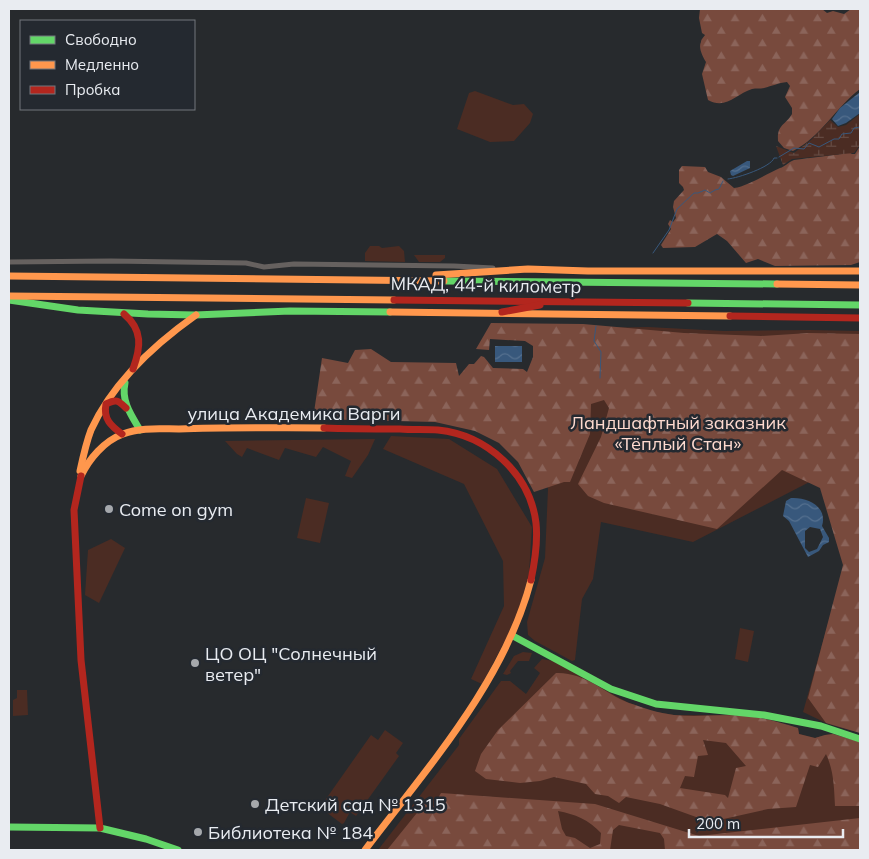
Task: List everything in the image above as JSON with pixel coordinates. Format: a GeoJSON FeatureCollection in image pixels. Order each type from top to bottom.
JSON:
{"type":"FeatureCollection","features":[{"type":"Feature","properties":{"kind":"main road"},"geometry":{"type":"LineString","coordinates":[[396,280],[454,273],[528,269],[588,271],[860,271]]}},
{"type":"Feature","properties":{"kind":"main road","name":"МКАД, 44-й километр"},"geometry":{"type":"LineString","coordinates":[[9,276],[860,285]]}},
{"type":"Feature","properties":{"kind":"main road","name":"МКАД, 44-й километр"},"geometry":{"type":"LineString","coordinates":[[9,296],[860,305]]}},
{"type":"Feature","properties":{"kind":"main road"},"geometry":{"type":"LineString","coordinates":[[9,300],[47,308],[124,314],[258,314],[290,311],[860,318]]}},
{"type":"Feature","properties":{"kind":"main road"},"geometry":{"type":"LineString","coordinates":[[492,314],[560,301]]}},
{"type":"Feature","properties":{"kind":"main road"},"geometry":{"type":"LineString","coordinates":[[77,486],[86,443],[93,428],[106,404],[133,370],[138,358],[139,332],[124,314]]}},
{"type":"Feature","properties":{"kind":"main road"},"geometry":{"type":"LineString","coordinates":[[140,430],[123,395],[125,381],[168,338],[196,315]]}},
{"type":"Feature","properties":{"kind":"main road"},"geometry":{"type":"LineString","coordinates":[[106,404],[114,400],[119,401],[130,412]]}},
{"type":"Feature","properties":{"kind":"main road"},"geometry":{"type":"LineString","coordinates":[[106,404],[104,416],[122,434]]}},
{"type":"Feature","properties":{"kind":"main road","name":"улица Академика Варги"},"geometry":{"type":"LineString","coordinates":[[100,828],[88,728],[79,626],[74,510],[77,486],[81,476],[86,466],[103,446],[122,434],[140,430],[206,427],[424,428],[453,433],[488,446],[511,465],[522,481],[534,509],[537,550],[534,569],[513,636],[490,679],[365,850]]}},
{"type":"Feature","properties":{"kind":"main road"},"geometry":{"type":"LineString","coordinates":[[513,636],[610,689],[656,704],[764,715],[821,726],[860,739]]}},
{"type":"Feature","properties":{"kind":"main road"},"geometry":{"type":"LineString","coordinates":[[9,827],[100,828],[146,839],[178,850]]}},
{"type":"Feature","properties":{"kind":"street"},"geometry":{"type":"LineString","coordinates":[[9,262],[111,261],[246,263],[264,267],[294,264],[528,269]]}},
{"type":"Feature","properties":{"kind":"green space"},"geometry":{"type":"Polygon","coordinates":[[[700,9],[822,9],[827,13],[833,11],[844,14],[851,9],[860,9],[860,89],[803,145],[793,151],[784,148],[778,141],[778,135],[780,128],[792,114],[792,108],[785,97],[790,86],[787,82],[752,89],[726,102],[714,103],[708,100],[702,74],[706,62],[700,47],[701,40],[705,35],[702,33],[699,18],[700,9]]]}},
{"type":"Feature","properties":{"kind":"green space"},"geometry":{"type":"Polygon","coordinates":[[[475,91],[513,105],[524,104],[533,114],[530,123],[514,141],[490,142],[457,129],[469,93],[475,91]]]}},
{"type":"Feature","properties":{"kind":"green space"},"geometry":{"type":"Polygon","coordinates":[[[860,114],[860,145],[854,153],[792,159],[783,165],[776,146],[794,153],[811,140],[830,120],[838,127],[846,125],[860,114]]]}},
{"type":"Feature","properties":{"kind":"green space"},"geometry":{"type":"Polygon","coordinates":[[[860,146],[860,262],[851,265],[775,266],[758,259],[746,263],[727,241],[717,234],[695,247],[663,248],[661,245],[671,229],[668,224],[670,220],[673,222],[676,218],[673,207],[674,201],[684,190],[679,183],[679,170],[682,166],[705,167],[708,172],[721,177],[734,188],[751,182],[794,160],[842,154],[847,151],[855,154],[860,146]]]}},
{"type":"Feature","properties":{"kind":"green space"},"geometry":{"type":"Polygon","coordinates":[[[370,246],[382,248],[399,246],[404,251],[405,262],[365,261],[365,253],[370,246]]]}},
{"type":"Feature","properties":{"kind":"green space"},"geometry":{"type":"Polygon","coordinates":[[[414,255],[445,255],[445,258],[440,262],[419,262],[414,255]]]}},
{"type":"Feature","properties":{"kind":"green space","name":"Ландшафтный заказник «Тёплый Стан»"},"geometry":{"type":"Polygon","coordinates":[[[491,323],[583,324],[684,333],[761,336],[809,333],[860,334],[860,733],[826,723],[808,698],[843,565],[820,488],[782,470],[717,529],[604,503],[588,496],[578,484],[601,437],[609,408],[604,400],[591,404],[590,434],[570,482],[564,482],[534,492],[518,462],[499,443],[475,431],[435,422],[313,419],[322,358],[348,363],[355,350],[371,349],[391,362],[456,363],[459,376],[469,364],[474,364],[481,356],[493,368],[523,369],[527,372],[533,357],[533,346],[525,341],[490,339],[489,350],[476,349],[491,323]]]}},
{"type":"Feature","properties":{"kind":"green space","name":"Ландшафтный заказник «Тёплый Стан»"},"geometry":{"type":"Polygon","coordinates":[[[648,327],[724,331],[860,331],[860,733],[826,723],[803,712],[844,567],[823,475],[693,542],[601,522],[593,579],[582,599],[575,660],[572,661],[535,641],[528,635],[527,622],[545,558],[548,489],[546,479],[586,328],[648,327]]]}},
{"type":"Feature","properties":{"kind":"green space"},"geometry":{"type":"Polygon","coordinates":[[[391,436],[449,439],[497,469],[532,527],[529,573],[517,618],[482,684],[471,679],[504,606],[503,561],[464,484],[383,449],[391,436]]]}},
{"type":"Feature","properties":{"kind":"green space"},"geometry":{"type":"Polygon","coordinates":[[[375,439],[368,455],[352,478],[345,476],[351,461],[323,447],[316,457],[285,448],[279,460],[247,448],[242,457],[225,441],[375,439]]]}},
{"type":"Feature","properties":{"kind":"green space"},"geometry":{"type":"Polygon","coordinates":[[[306,498],[329,503],[320,543],[297,538],[306,498]]]}},
{"type":"Feature","properties":{"kind":"green space"},"geometry":{"type":"Polygon","coordinates":[[[111,539],[125,548],[99,603],[85,595],[88,550],[111,539]]]}},
{"type":"Feature","properties":{"kind":"green space"},"geometry":{"type":"Polygon","coordinates":[[[740,628],[754,631],[748,662],[735,659],[740,628]]]}},
{"type":"Feature","properties":{"kind":"green space"},"geometry":{"type":"Polygon","coordinates":[[[523,652],[532,653],[529,661],[518,661],[510,671],[511,673],[503,674],[514,656],[523,652]]]}},
{"type":"Feature","properties":{"kind":"green space"},"geometry":{"type":"Polygon","coordinates":[[[542,659],[553,661],[627,702],[651,711],[674,715],[755,717],[798,728],[799,734],[815,738],[833,734],[860,742],[860,850],[378,850],[459,745],[459,739],[501,681],[510,681],[526,694],[540,673],[534,668],[542,659]]]}},
{"type":"Feature","properties":{"kind":"green space"},"geometry":{"type":"Polygon","coordinates":[[[556,673],[576,676],[629,703],[662,713],[684,716],[734,715],[754,717],[798,728],[799,734],[815,738],[833,734],[860,742],[860,806],[835,806],[832,773],[826,754],[818,767],[810,765],[796,807],[768,809],[710,822],[660,804],[626,797],[619,803],[608,796],[595,794],[586,784],[554,777],[540,781],[520,783],[486,779],[475,771],[481,754],[498,730],[556,673]],[[703,740],[708,755],[698,756],[694,777],[685,776],[680,788],[725,795],[728,798],[736,768],[746,766],[726,743],[703,740]]]}},
{"type":"Feature","properties":{"kind":"green space"},"geometry":{"type":"Polygon","coordinates":[[[17,690],[27,690],[28,715],[13,716],[13,700],[17,698],[17,690]]]}},
{"type":"Feature","properties":{"kind":"green space"},"geometry":{"type":"Polygon","coordinates":[[[385,730],[403,743],[396,753],[399,756],[356,816],[350,812],[342,824],[322,809],[321,806],[371,735],[378,740],[385,730]]]}},
{"type":"Feature","properties":{"kind":"green space"},"geometry":{"type":"Polygon","coordinates":[[[441,793],[595,804],[699,836],[860,818],[860,850],[665,850],[664,839],[660,833],[619,825],[613,830],[610,850],[387,850],[425,803],[433,807],[441,793]],[[558,811],[562,829],[566,836],[575,838],[590,848],[600,844],[601,833],[592,824],[558,811]]]}},
{"type":"Feature","properties":{"kind":"water"},"geometry":{"type":"Polygon","coordinates":[[[860,92],[860,113],[838,126],[832,119],[840,108],[860,92]]]}},
{"type":"Feature","properties":{"kind":"water"},"geometry":{"type":"Polygon","coordinates":[[[750,161],[750,168],[733,176],[731,175],[730,171],[750,161]]]}},
{"type":"Feature","properties":{"kind":"water"},"geometry":{"type":"Polygon","coordinates":[[[495,346],[522,346],[522,362],[495,362],[495,346]]]}},
{"type":"Feature","properties":{"kind":"water"},"geometry":{"type":"Polygon","coordinates":[[[791,498],[797,498],[810,501],[822,513],[822,526],[829,538],[829,542],[823,545],[819,551],[808,557],[789,521],[783,516],[786,501],[791,498]],[[810,527],[805,531],[805,548],[809,552],[817,549],[823,537],[820,529],[810,527]]]}},
{"type":"Feature","properties":{"kind":"waterway"},"geometry":{"type":"LineString","coordinates":[[779,157],[794,148],[804,149],[809,143],[819,147],[834,139],[839,139],[842,134],[851,133],[854,128],[860,127]]}},
{"type":"Feature","properties":{"kind":"waterway"},"geometry":{"type":"LineString","coordinates":[[728,179],[754,172],[767,165],[774,158],[777,158]]}},
{"type":"Feature","properties":{"kind":"waterway"},"geometry":{"type":"LineString","coordinates":[[653,253],[669,230],[677,209],[694,193],[705,190],[710,193],[719,189],[723,181]]}},
{"type":"Feature","properties":{"kind":"waterway"},"geometry":{"type":"LineString","coordinates":[[596,326],[594,341],[601,352],[600,378]]}},
{"type":"Feature","properties":{"kind":"traffic: fast"},"geometry":{"type":"LineString","coordinates":[[444,281],[777,284]]}},
{"type":"Feature","properties":{"kind":"traffic: fast"},"geometry":{"type":"LineString","coordinates":[[9,300],[78,310],[148,314],[195,315],[290,311],[390,312]]}},
{"type":"Feature","properties":{"kind":"traffic: fast"},"geometry":{"type":"LineString","coordinates":[[688,303],[860,305]]}},
{"type":"Feature","properties":{"kind":"traffic: fast"},"geometry":{"type":"LineString","coordinates":[[125,383],[124,396],[130,413],[140,430]]}},
{"type":"Feature","properties":{"kind":"traffic: fast"},"geometry":{"type":"LineString","coordinates":[[513,636],[611,689],[656,704],[764,715],[821,726],[860,739]]}},
{"type":"Feature","properties":{"kind":"traffic: fast"},"geometry":{"type":"LineString","coordinates":[[9,827],[100,828],[146,839],[178,850]]}},
{"type":"Feature","properties":{"kind":"traffic: slow"},"geometry":{"type":"LineString","coordinates":[[436,275],[528,269],[588,271],[860,271]]}},
{"type":"Feature","properties":{"kind":"traffic: slow"},"geometry":{"type":"LineString","coordinates":[[9,276],[444,281]]}},
{"type":"Feature","properties":{"kind":"traffic: slow"},"geometry":{"type":"LineString","coordinates":[[777,284],[860,285]]}},
{"type":"Feature","properties":{"kind":"traffic: slow"},"geometry":{"type":"LineString","coordinates":[[9,296],[394,300]]}},
{"type":"Feature","properties":{"kind":"traffic: slow"},"geometry":{"type":"LineString","coordinates":[[390,312],[730,316]]}},
{"type":"Feature","properties":{"kind":"traffic: slow"},"geometry":{"type":"LineString","coordinates":[[80,471],[91,430],[110,397],[150,352],[196,315]]}},
{"type":"Feature","properties":{"kind":"traffic: slow"},"geometry":{"type":"LineString","coordinates":[[81,476],[88,463],[103,446],[116,437],[136,430],[324,428]]}},
{"type":"Feature","properties":{"kind":"traffic: slow"},"geometry":{"type":"LineString","coordinates":[[365,850],[438,755],[462,722],[483,688],[503,653],[519,617],[531,580]]}},
{"type":"Feature","properties":{"kind":"traffic: jam"},"geometry":{"type":"LineString","coordinates":[[394,300],[688,303]]}},
{"type":"Feature","properties":{"kind":"traffic: jam"},"geometry":{"type":"LineString","coordinates":[[502,312],[540,305]]}},
{"type":"Feature","properties":{"kind":"traffic: jam"},"geometry":{"type":"LineString","coordinates":[[124,314],[135,326],[139,339],[138,353],[133,369]]}},
{"type":"Feature","properties":{"kind":"traffic: jam"},"geometry":{"type":"LineString","coordinates":[[730,316],[860,318]]}},
{"type":"Feature","properties":{"kind":"traffic: jam"},"geometry":{"type":"LineString","coordinates":[[122,434],[109,422],[105,409],[106,404],[112,401],[117,401],[126,408]]}},
{"type":"Feature","properties":{"kind":"traffic: jam"},"geometry":{"type":"LineString","coordinates":[[324,428],[438,430],[456,433],[489,449],[515,473],[525,488],[532,505],[537,537],[531,580]]}},
{"type":"Feature","properties":{"kind":"traffic: jam"},"geometry":{"type":"LineString","coordinates":[[81,476],[74,510],[81,660],[100,828]]}},
{"type":"Feature","properties":{"kind":"place","name":"Come on gym"},"geometry":{"type":"Point","coordinates":[109,509]}},
{"type":"Feature","properties":{"kind":"place","name":"ЦО ОЦ \"Солнечный ветер\""},"geometry":{"type":"Point","coordinates":[195,663]}},
{"type":"Feature","properties":{"kind":"place","name":"Детский сад № 1315"},"geometry":{"type":"Point","coordinates":[255,804]}},
{"type":"Feature","properties":{"kind":"place","name":"Библиотека № 184"},"geometry":{"type":"Point","coordinates":[198,832]}}]}
